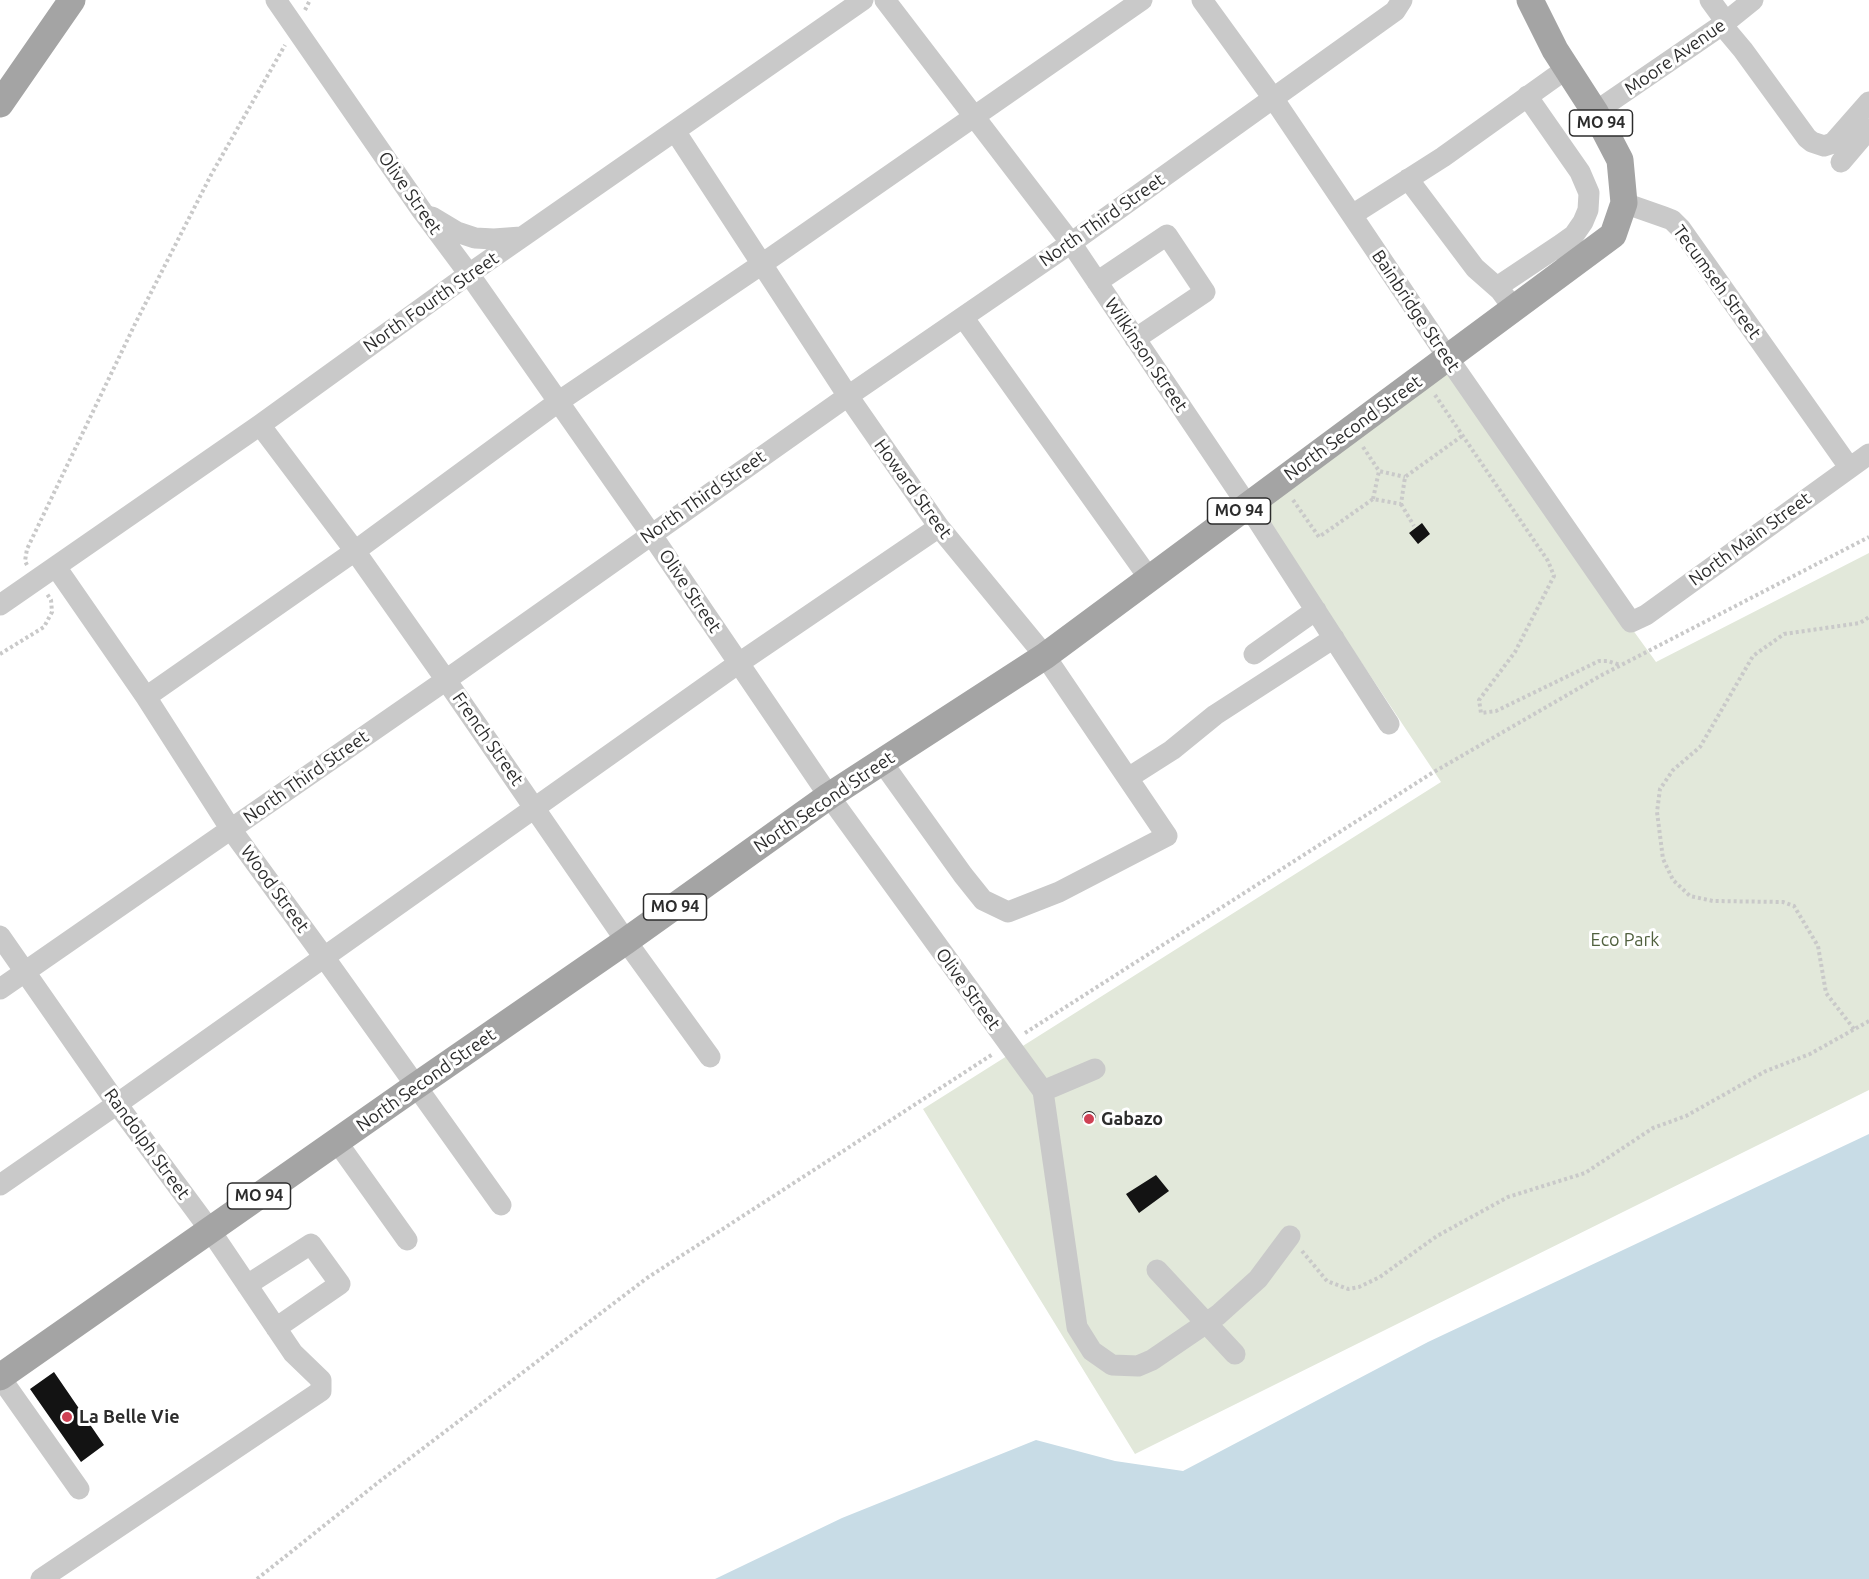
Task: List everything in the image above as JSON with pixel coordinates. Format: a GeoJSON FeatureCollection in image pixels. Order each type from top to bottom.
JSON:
{"type":"FeatureCollection","features":[{"type":"Feature","properties":{"kind":"main road"},"geometry":{"type":"LineString","coordinates":[[0,104],[72,0]]}},
{"type":"Feature","properties":{"kind":"main road","name":"MO 94"},"geometry":{"type":"LineString","coordinates":[[1514,0],[1516,6],[1561,60],[1595,112],[1620,160],[1624,203]]}},
{"type":"Feature","properties":{"kind":"main road"},"geometry":{"type":"LineString","coordinates":[[1530,0],[1561,60]]}},
{"type":"Feature","properties":{"kind":"main road","name":"MO 94"},"geometry":{"type":"LineString","coordinates":[[1540,0],[1561,60]]}},
{"type":"Feature","properties":{"kind":"main road","name":"North Second Street"},"geometry":{"type":"LineString","coordinates":[[0,1377],[626,941],[830,796],[1045,656],[1514,309],[1567,255],[1613,235],[1624,203]]}},
{"type":"Feature","properties":{"kind":"street","name":"Olive Street"},"geometry":{"type":"LineString","coordinates":[[276,0],[651,534],[830,796],[1043,1091]]}},
{"type":"Feature","properties":{"kind":"street","name":"North Fourth Street"},"geometry":{"type":"LineString","coordinates":[[0,605],[260,425],[469,274],[863,0]]}},
{"type":"Feature","properties":{"kind":"street","name":"Wilkinson Street"},"geometry":{"type":"LineString","coordinates":[[885,0],[1071,243],[1247,505],[1389,724]]}},
{"type":"Feature","properties":{"kind":"street"},"geometry":{"type":"LineString","coordinates":[[146,697],[355,551],[558,402],[762,264],[1142,0]]}},
{"type":"Feature","properties":{"kind":"street","name":"Bainbridge Street"},"geometry":{"type":"LineString","coordinates":[[1202,0],[1273,98],[1448,358],[1631,621]]}},
{"type":"Feature","properties":{"kind":"street","name":"North Third Street"},"geometry":{"type":"LineString","coordinates":[[0,989],[446,680],[848,396],[1071,243],[1395,11],[1402,0]]}},
{"type":"Feature","properties":{"kind":"street"},"geometry":{"type":"LineString","coordinates":[[1710,0],[1724,24],[1796,125],[1812,142],[1824,146],[1833,143],[1869,102]]}},
{"type":"Feature","properties":{"kind":"street","name":"Moore Avenue"},"geometry":{"type":"LineString","coordinates":[[1595,112],[1724,24],[1753,0]]}},
{"type":"Feature","properties":{"kind":"street"},"geometry":{"type":"LineString","coordinates":[[1352,215],[1527,96],[1561,60]]}},
{"type":"Feature","properties":{"kind":"street"},"geometry":{"type":"LineString","coordinates":[[1497,287],[1567,255],[1574,235],[1588,210],[1589,193],[1581,172],[1527,96]]}},
{"type":"Feature","properties":{"kind":"street"},"geometry":{"type":"LineString","coordinates":[[1841,162],[1869,129]]}},
{"type":"Feature","properties":{"kind":"street","name":"Howard Street"},"geometry":{"type":"LineString","coordinates":[[675,132],[848,396],[939,527],[1045,656],[1167,836],[1059,892],[1008,912],[983,900],[976,892],[882,762]]}},
{"type":"Feature","properties":{"kind":"street"},"geometry":{"type":"LineString","coordinates":[[1408,179],[1475,268],[1497,287],[1514,309]]}},
{"type":"Feature","properties":{"kind":"street","name":"Tecumseh Street"},"geometry":{"type":"LineString","coordinates":[[1624,203],[1672,220],[1681,229],[1849,467]]}},
{"type":"Feature","properties":{"kind":"street"},"geometry":{"type":"LineString","coordinates":[[422,211],[457,232],[475,238],[525,236]]}},
{"type":"Feature","properties":{"kind":"street"},"geometry":{"type":"LineString","coordinates":[[1097,282],[1167,235],[1205,292],[1136,339]]}},
{"type":"Feature","properties":{"kind":"street"},"geometry":{"type":"LineString","coordinates":[[963,317],[1149,578]]}},
{"type":"Feature","properties":{"kind":"street","name":"French Street"},"geometry":{"type":"LineString","coordinates":[[260,425],[355,551],[626,941],[711,1058]]}},
{"type":"Feature","properties":{"kind":"street","name":"North Main Street"},"geometry":{"type":"LineString","coordinates":[[1631,621],[1646,615],[1869,454]]}},
{"type":"Feature","properties":{"kind":"street"},"geometry":{"type":"LineString","coordinates":[[0,1185],[739,663],[939,527]]}},
{"type":"Feature","properties":{"kind":"street","name":"Wood Street"},"geometry":{"type":"LineString","coordinates":[[56,567],[146,697],[230,828],[501,1205]]}},
{"type":"Feature","properties":{"kind":"street"},"geometry":{"type":"LineString","coordinates":[[1254,654],[1316,610]]}},
{"type":"Feature","properties":{"kind":"street"},"geometry":{"type":"LineString","coordinates":[[1128,778],[1172,750],[1215,715],[1334,638]]}},
{"type":"Feature","properties":{"kind":"street","name":"Randolph Street"},"geometry":{"type":"LineString","coordinates":[[0,936],[117,1104],[210,1230],[293,1353],[321,1380],[321,1391],[41,1579]]}},
{"type":"Feature","properties":{"kind":"street"},"geometry":{"type":"LineString","coordinates":[[1095,1069],[1043,1091],[1077,1326],[1092,1351],[1112,1365],[1138,1366],[1152,1360],[1207,1323],[1258,1279],[1290,1236]]}},
{"type":"Feature","properties":{"kind":"street"},"geometry":{"type":"LineString","coordinates":[[337,1142],[407,1240]]}},
{"type":"Feature","properties":{"kind":"street"},"geometry":{"type":"LineString","coordinates":[[247,1286],[311,1244],[340,1284],[276,1328]]}},
{"type":"Feature","properties":{"kind":"street"},"geometry":{"type":"LineString","coordinates":[[1157,1270],[1235,1354]]}},
{"type":"Feature","properties":{"kind":"street"},"geometry":{"type":"LineString","coordinates":[[0,1377],[80,1489]]}},
{"type":"Feature","properties":{"kind":"path"},"geometry":{"type":"LineString","coordinates":[[305,10],[310,0]]}},
{"type":"Feature","properties":{"kind":"path"},"geometry":{"type":"LineString","coordinates":[[28,567],[25,561],[27,549],[135,324],[211,175],[286,44]]}},
{"type":"Feature","properties":{"kind":"path"},"geometry":{"type":"LineString","coordinates":[[1435,395],[1548,561],[1554,576],[1515,652],[1479,700],[1481,713],[1496,711],[1599,661],[1621,665]]}},
{"type":"Feature","properties":{"kind":"path"},"geometry":{"type":"LineString","coordinates":[[1414,526],[1401,504],[1405,477],[1462,436]]}},
{"type":"Feature","properties":{"kind":"path"},"geometry":{"type":"LineString","coordinates":[[1291,497],[1319,537],[1373,499],[1378,471],[1363,446]]}},
{"type":"Feature","properties":{"kind":"path"},"geometry":{"type":"LineString","coordinates":[[1378,471],[1405,477]]}},
{"type":"Feature","properties":{"kind":"path"},"geometry":{"type":"LineString","coordinates":[[1373,499],[1401,504]]}},
{"type":"Feature","properties":{"kind":"path"},"geometry":{"type":"LineString","coordinates":[[1036,1026],[1432,773],[1621,665],[1869,537]]}},
{"type":"Feature","properties":{"kind":"path"},"geometry":{"type":"LineString","coordinates":[[0,654],[44,627],[52,612],[51,600],[47,594]]}},
{"type":"Feature","properties":{"kind":"path"},"geometry":{"type":"LineString","coordinates":[[1854,1029],[1826,993],[1818,946],[1794,906],[1783,902],[1713,901],[1690,896],[1672,880],[1663,859],[1657,812],[1660,789],[1673,770],[1700,747],[1753,656],[1784,634],[1860,623],[1869,617]]}},
{"type":"Feature","properties":{"kind":"path"},"geometry":{"type":"LineString","coordinates":[[1290,1236],[1327,1281],[1348,1288],[1359,1287],[1380,1277],[1437,1236],[1508,1197],[1585,1173],[1653,1128],[1686,1116],[1766,1071],[1810,1054],[1869,1021]]}},
{"type":"Feature","properties":{"kind":"path"},"geometry":{"type":"LineString","coordinates":[[257,1579],[380,1481],[647,1278],[995,1053]]}},
{"type":"Feature","properties":{"kind":"green space","name":"Eco Park"},"geometry":{"type":"Polygon","coordinates":[[[1447,373],[1656,662],[1869,553],[1869,1090],[1135,1454],[923,1109],[1441,782],[1258,507],[1447,373]]]}},
{"type":"Feature","properties":{"kind":"water"},"geometry":{"type":"Polygon","coordinates":[[[1869,1134],[1869,1579],[715,1579],[842,1518],[1036,1440],[1115,1461],[1183,1471],[1428,1342],[1869,1134]]]}},
{"type":"Feature","properties":{"kind":"building"},"geometry":{"type":"Polygon","coordinates":[[[1422,523],[1430,534],[1418,544],[1409,533],[1422,523]]]}},
{"type":"Feature","properties":{"kind":"building","name":"Gabazo"},"geometry":{"type":"Polygon","coordinates":[[[1086,1111],[1092,1111],[1096,1118],[1092,1125],[1086,1125],[1082,1121],[1082,1115],[1086,1111]]]}},
{"type":"Feature","properties":{"kind":"building"},"geometry":{"type":"Polygon","coordinates":[[[1156,1175],[1169,1191],[1139,1213],[1126,1194],[1156,1175]]]}},
{"type":"Feature","properties":{"kind":"building","name":"La Belle Vie"},"geometry":{"type":"Polygon","coordinates":[[[54,1372],[104,1445],[81,1462],[30,1389],[54,1372]]]}},
{"type":"Feature","properties":{"kind":"place","name":"Gabazo"},"geometry":{"type":"Point","coordinates":[1089,1119]}},
{"type":"Feature","properties":{"kind":"place","name":"La Belle Vie"},"geometry":{"type":"Point","coordinates":[67,1417]}}]}
